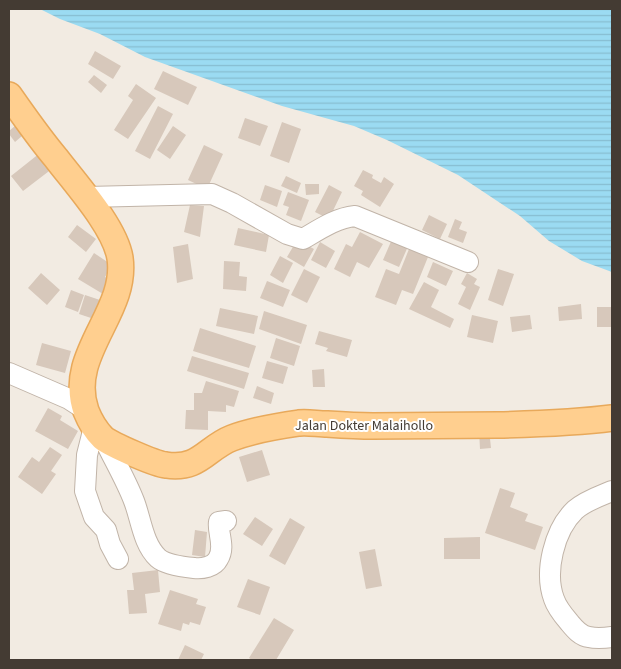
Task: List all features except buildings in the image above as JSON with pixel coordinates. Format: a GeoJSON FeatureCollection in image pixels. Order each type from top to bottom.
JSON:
{"type":"FeatureCollection","features":[{"type":"Feature","properties":{"kind":"main road"},"geometry":{"type":"LineString","coordinates":[[9,95],[87,197],[116,244],[120,257],[121,279],[117,296],[94,343],[82,376],[82,392],[95,425]]}},
{"type":"Feature","properties":{"kind":"main road","name":"Jalan Dokter Malaihollo"},"geometry":{"type":"LineString","coordinates":[[95,425],[151,462],[167,466],[181,466],[196,462],[231,438],[302,422],[358,426],[455,426],[533,424],[612,418]]}},
{"type":"Feature","properties":{"kind":"street"},"geometry":{"type":"LineString","coordinates":[[87,197],[212,194],[287,234],[303,238],[328,224],[345,217],[355,216],[468,262]]}},
{"type":"Feature","properties":{"kind":"street"},"geometry":{"type":"LineString","coordinates":[[9,373],[70,400],[95,425],[135,502],[142,529],[158,558],[166,562],[197,569],[208,567],[220,558],[221,540],[218,525],[219,522],[226,521]]}},
{"type":"Feature","properties":{"kind":"street"},"geometry":{"type":"LineString","coordinates":[[95,425],[86,455],[85,491],[94,518],[106,530],[110,544],[118,559]]}},
{"type":"Feature","properties":{"kind":"street"},"geometry":{"type":"LineString","coordinates":[[612,491],[576,509],[567,520],[553,553],[551,569],[551,586],[554,600],[561,612],[578,632],[588,637],[612,637]]}},
{"type":"Feature","properties":{"kind":"water"},"geometry":{"type":"Polygon","coordinates":[[[40,9],[612,9],[612,272],[582,261],[549,241],[520,216],[458,175],[387,140],[354,126],[282,106],[145,57],[100,34],[60,19],[40,9]]]}}]}
